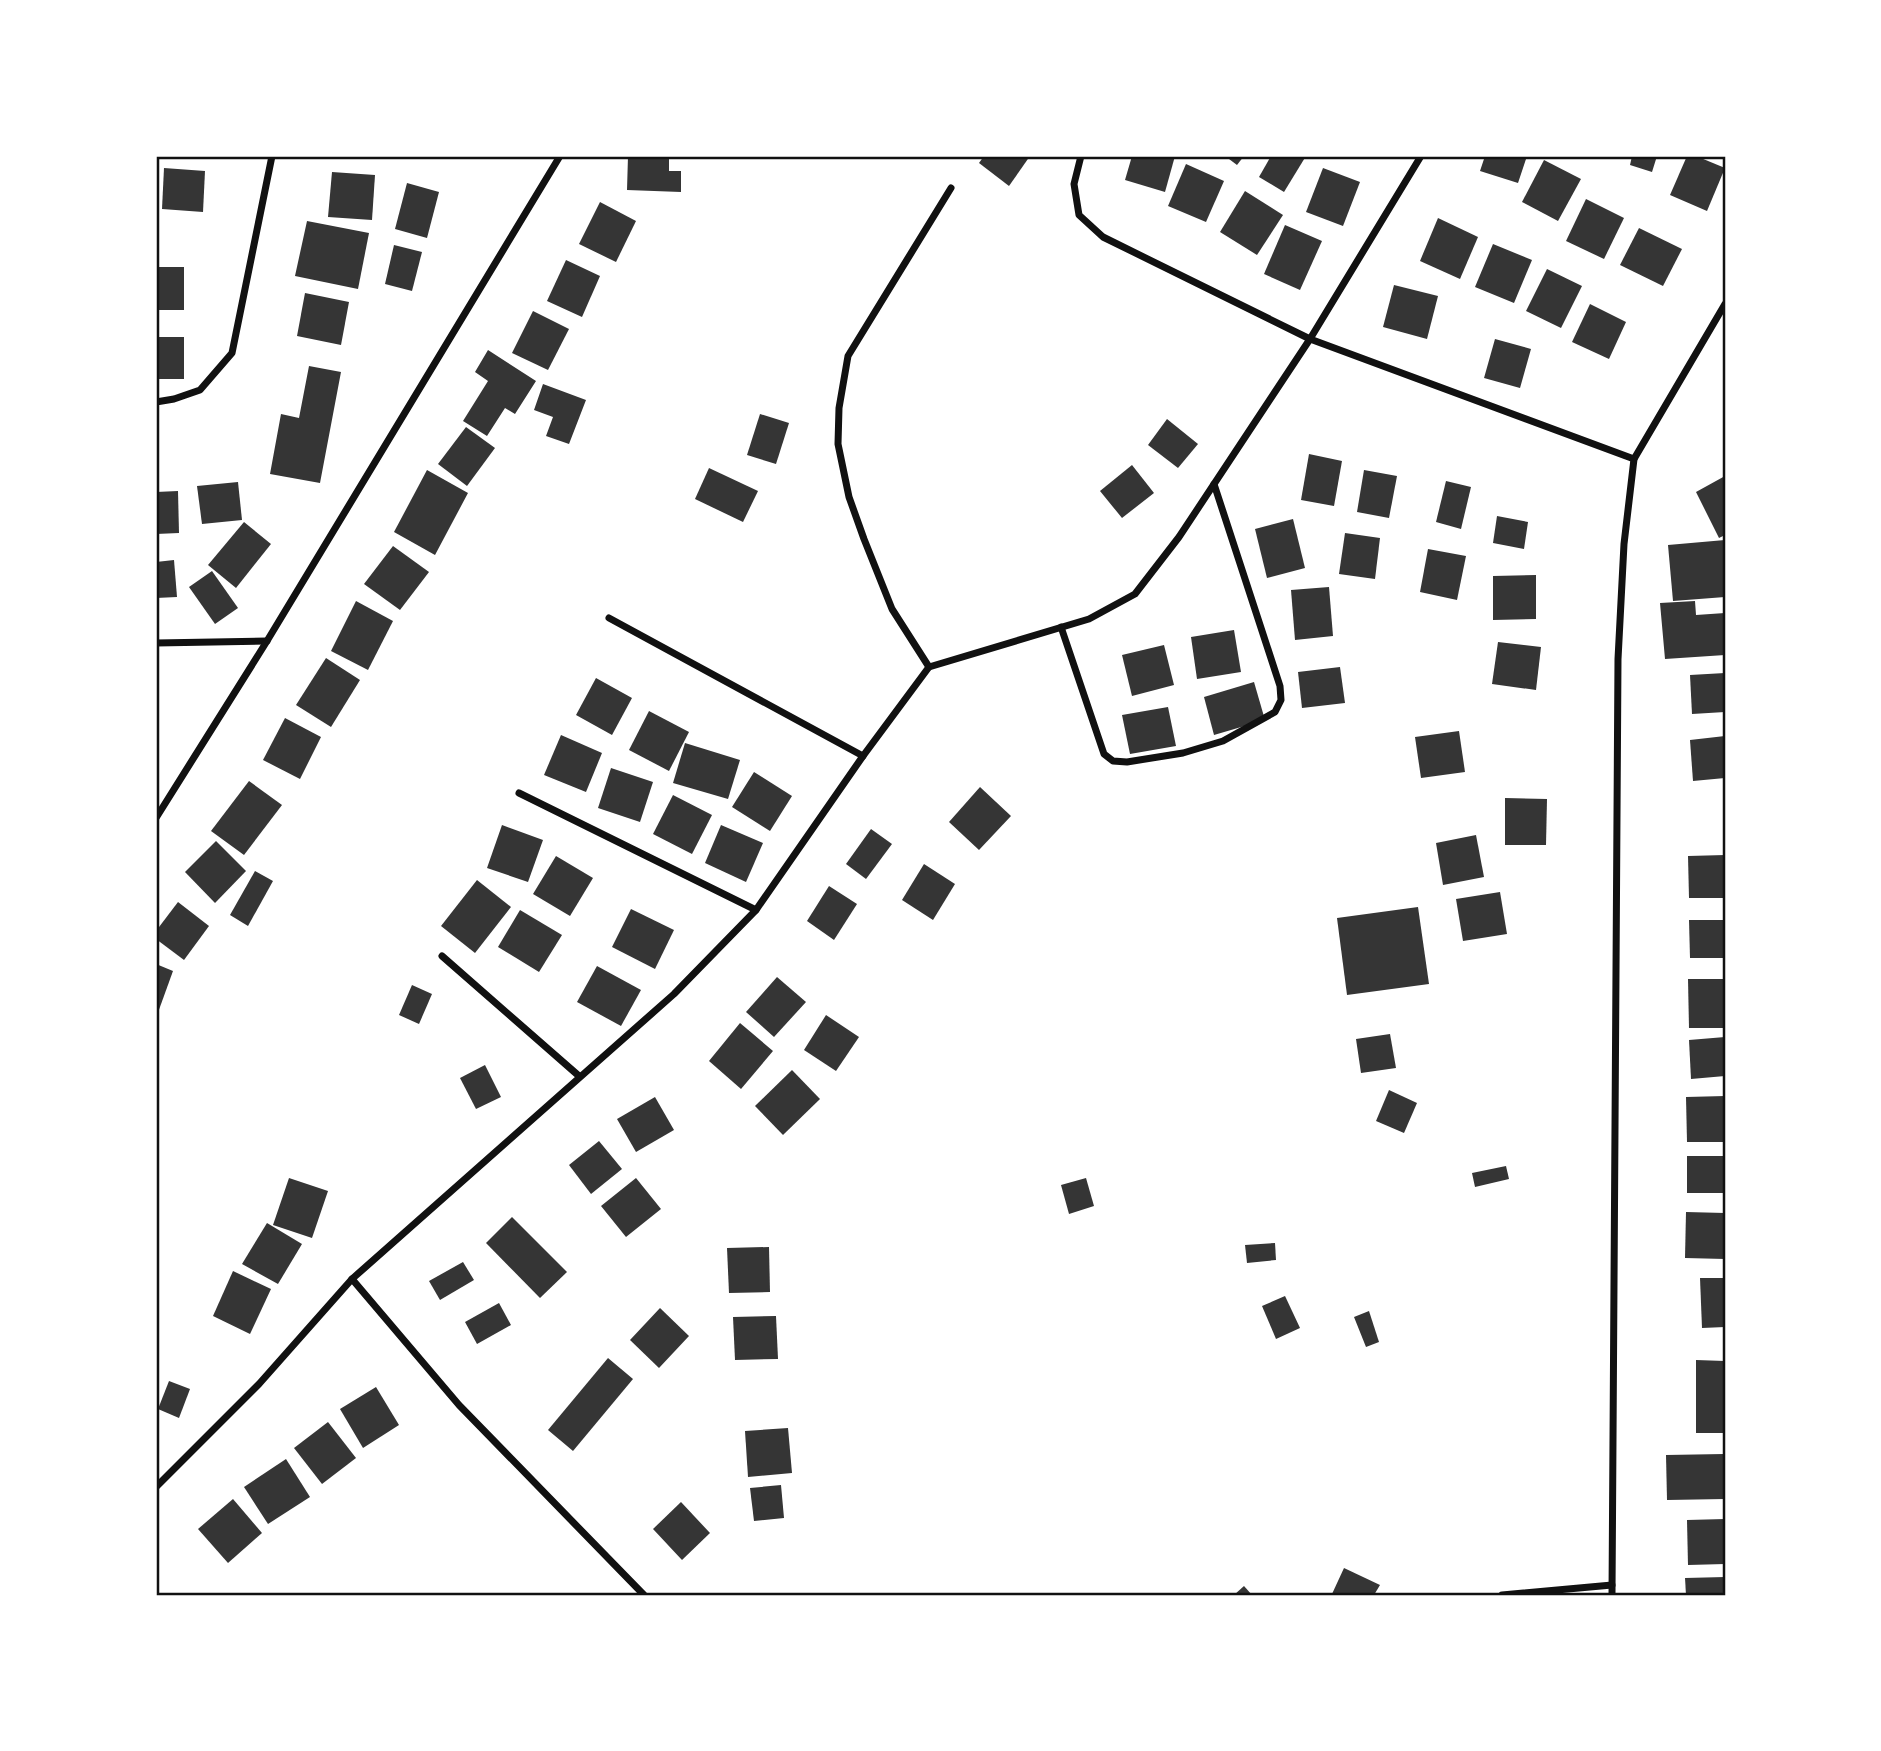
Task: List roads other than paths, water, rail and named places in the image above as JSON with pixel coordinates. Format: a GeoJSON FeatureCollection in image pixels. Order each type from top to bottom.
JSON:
{"type":"FeatureCollection","features":[{"type":"Feature","properties":{"kind":"street"},"geometry":{"type":"LineString","coordinates":[[156,402],[200,390],[232,354],[272,156]]}},
{"type":"Feature","properties":{"kind":"street"},"geometry":{"type":"LineString","coordinates":[[156,818],[267,641],[560,156]]}},
{"type":"Feature","properties":{"kind":"street"},"geometry":{"type":"LineString","coordinates":[[1081,156],[1074,184],[1079,215],[1103,237],[1310,340],[1634,459]]}},
{"type":"Feature","properties":{"kind":"street"},"geometry":{"type":"LineString","coordinates":[[156,1487],[259,1384],[352,1279],[674,994],[756,910],[863,756],[929,667],[1089,619],[1135,594],[1179,537],[1310,340],[1421,156]]}},
{"type":"Feature","properties":{"kind":"street"},"geometry":{"type":"LineString","coordinates":[[929,667],[892,609],[849,496],[838,444],[839,408],[848,356],[951,188]]}},
{"type":"Feature","properties":{"kind":"street"},"geometry":{"type":"LineString","coordinates":[[1612,1595],[1618,659],[1624,544],[1634,459],[1725,304]]}},
{"type":"Feature","properties":{"kind":"street"},"geometry":{"type":"LineString","coordinates":[[1061,627],[1104,754],[1113,761],[1127,762],[1205,747],[1223,741],[1275,712],[1281,700],[1280,686],[1214,484]]}},
{"type":"Feature","properties":{"kind":"street"},"geometry":{"type":"LineString","coordinates":[[609,618],[863,756]]}},
{"type":"Feature","properties":{"kind":"street"},"geometry":{"type":"LineString","coordinates":[[156,643],[267,641]]}},
{"type":"Feature","properties":{"kind":"street"},"geometry":{"type":"LineString","coordinates":[[519,793],[756,910]]}},
{"type":"Feature","properties":{"kind":"street"},"geometry":{"type":"LineString","coordinates":[[442,956],[579,1076]]}},
{"type":"Feature","properties":{"kind":"street"},"geometry":{"type":"LineString","coordinates":[[352,1279],[458,1405],[644,1595]]}},
{"type":"Feature","properties":{"kind":"street"},"geometry":{"type":"LineString","coordinates":[[1502,1595],[1612,1584]]}}]}
